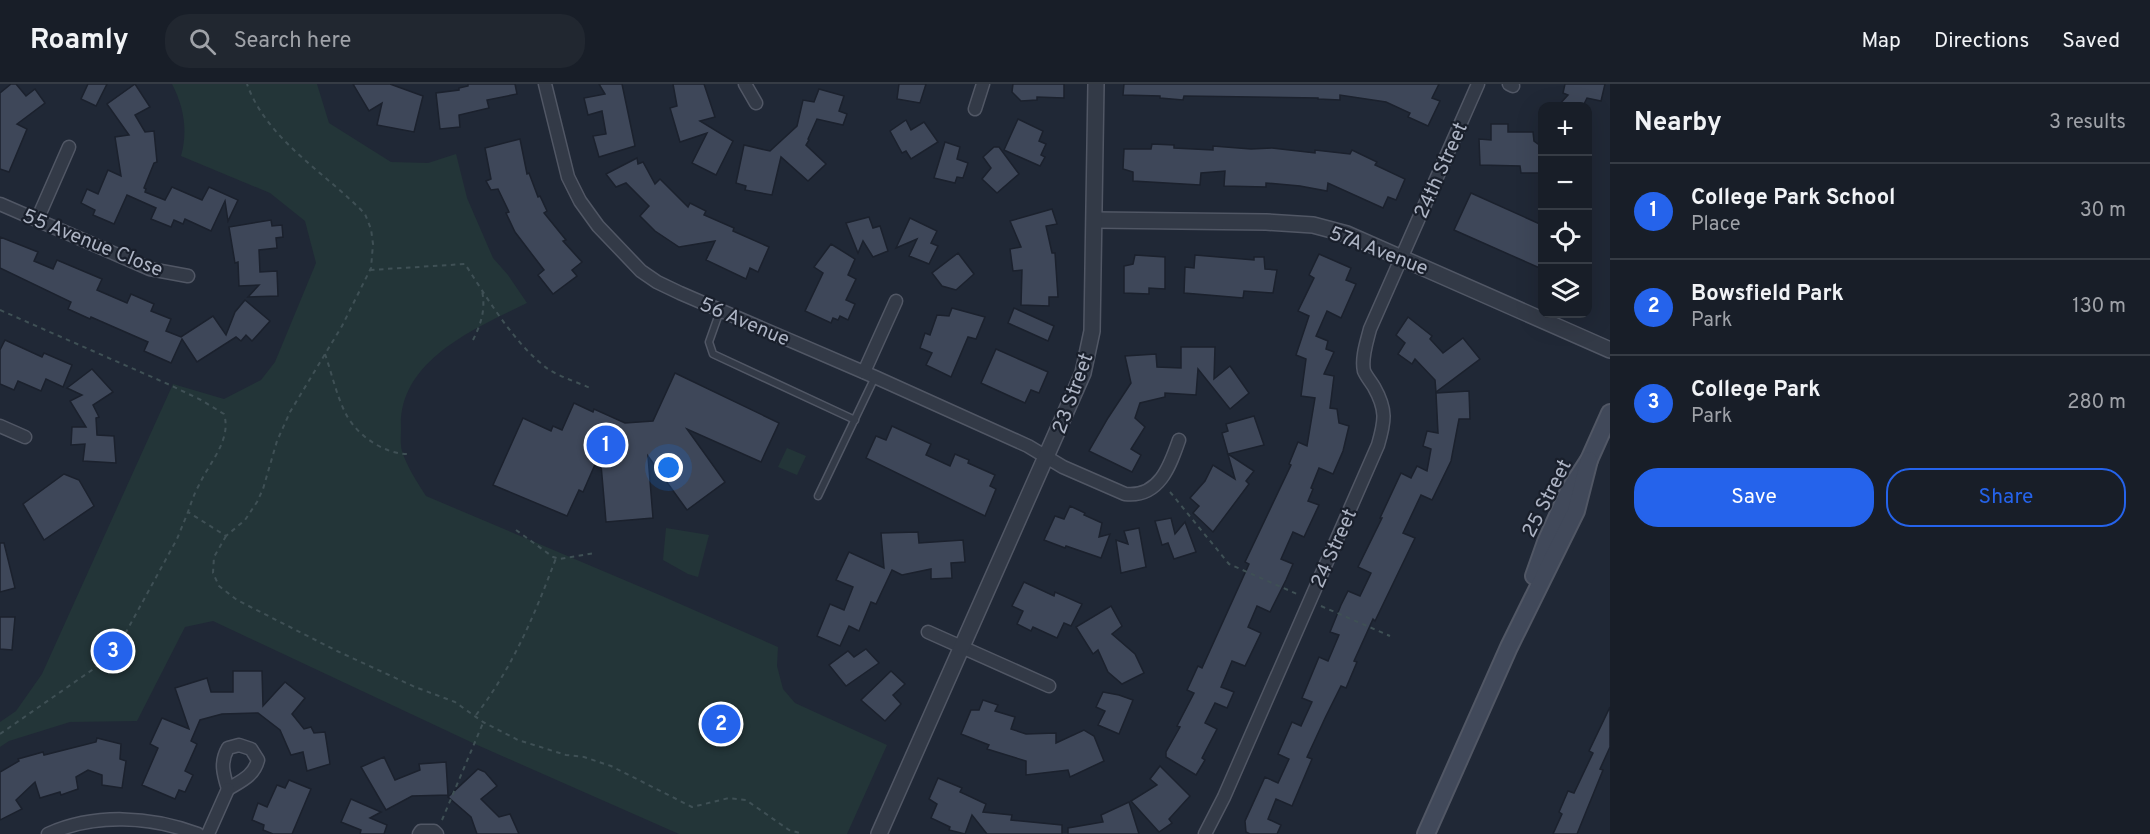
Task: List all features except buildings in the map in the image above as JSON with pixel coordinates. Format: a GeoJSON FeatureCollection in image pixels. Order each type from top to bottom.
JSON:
{"type":"FeatureCollection","features":[{"type":"Feature","properties":{"kind":"main road","name":"25 Street"},"geometry":{"type":"LineString","coordinates":[[1426,834],[1509,647],[1546,542],[1569,491],[1589,460],[1610,413]]}},
{"type":"Feature","properties":{"kind":"street","name":"56 Avenue"},"geometry":{"type":"LineString","coordinates":[[545,84],[568,177],[580,201],[598,226],[640,271],[657,282],[1028,446],[1047,458],[1110,489],[1134,495],[1151,490],[1161,480],[1179,440]]}},
{"type":"Feature","properties":{"kind":"street"},"geometry":{"type":"LineString","coordinates":[[745,84],[756,103]]}},
{"type":"Feature","properties":{"kind":"street"},"geometry":{"type":"LineString","coordinates":[[975,109],[983,84]]}},
{"type":"Feature","properties":{"kind":"street","name":"23 Street"},"geometry":{"type":"LineString","coordinates":[[880,834],[1083,373],[1092,332],[1096,84]]}},
{"type":"Feature","properties":{"kind":"street","name":"24th Street"},"geometry":{"type":"LineString","coordinates":[[1402,257],[1478,84]]}},
{"type":"Feature","properties":{"kind":"street"},"geometry":{"type":"LineString","coordinates":[[37,220],[69,147]]}},
{"type":"Feature","properties":{"kind":"street","name":"55 Avenue Close"},"geometry":{"type":"LineString","coordinates":[[0,204],[150,269],[188,276]]}},
{"type":"Feature","properties":{"kind":"street","name":"57A Avenue"},"geometry":{"type":"LineString","coordinates":[[1095,220],[1266,222],[1312,225],[1347,234],[1402,257],[1610,350]]}},
{"type":"Feature","properties":{"kind":"street","name":"24 Street"},"geometry":{"type":"LineString","coordinates":[[1205,834],[1224,797],[1378,445],[1384,410],[1376,390],[1364,372],[1365,351],[1370,329],[1402,257]]}},
{"type":"Feature","properties":{"kind":"street"},"geometry":{"type":"LineString","coordinates":[[869,374],[896,301]]}},
{"type":"Feature","properties":{"kind":"street"},"geometry":{"type":"LineString","coordinates":[[0,426],[25,437]]}},
{"type":"Feature","properties":{"kind":"street"},"geometry":{"type":"LineString","coordinates":[[928,632],[1049,686]]}},
{"type":"Feature","properties":{"kind":"street"},"geometry":{"type":"LineString","coordinates":[[208,834],[228,789]]}},
{"type":"Feature","properties":{"kind":"street"},"geometry":{"type":"LineString","coordinates":[[48,834],[101,819],[148,821],[192,832]]}},
{"type":"Feature","properties":{"kind":"street"},"geometry":{"type":"LineString","coordinates":[[419,834],[421,831],[434,831],[437,834]]}},
{"type":"Feature","properties":{"kind":"lane"},"geometry":{"type":"LineString","coordinates":[[720,311],[709,342],[713,354],[855,420]]}},
{"type":"Feature","properties":{"kind":"lane"},"geometry":{"type":"LineString","coordinates":[[818,496],[855,420],[869,374]]}},
{"type":"Feature","properties":{"kind":"path"},"geometry":{"type":"LineString","coordinates":[[247,84],[262,112],[284,140],[365,214],[371,229],[373,244],[370,270],[360,293],[290,412],[277,441],[257,502],[245,520],[226,536],[214,557],[213,573],[219,586],[230,596],[347,655],[415,687],[455,702],[483,722],[518,740],[611,766],[692,807],[729,798],[746,800],[789,830],[803,834]]}},
{"type":"Feature","properties":{"kind":"path"},"geometry":{"type":"LineString","coordinates":[[370,270],[465,264],[519,340],[540,363],[590,388]]}},
{"type":"Feature","properties":{"kind":"path"},"geometry":{"type":"LineString","coordinates":[[473,340],[482,321],[481,288]]}},
{"type":"Feature","properties":{"kind":"path"},"geometry":{"type":"LineString","coordinates":[[0,310],[201,400],[224,414],[226,423],[225,434],[199,484],[177,539],[119,645],[92,670],[0,734]]}},
{"type":"Feature","properties":{"kind":"path"},"geometry":{"type":"LineString","coordinates":[[325,354],[347,417],[359,431],[380,447],[396,454],[408,454]]}},
{"type":"Feature","properties":{"kind":"path"},"geometry":{"type":"LineString","coordinates":[[1170,492],[1229,564],[1297,594]]}},
{"type":"Feature","properties":{"kind":"path"},"geometry":{"type":"LineString","coordinates":[[188,512],[226,536]]}},
{"type":"Feature","properties":{"kind":"path"},"geometry":{"type":"LineString","coordinates":[[516,530],[556,558],[595,553]]}},
{"type":"Feature","properties":{"kind":"path"},"geometry":{"type":"LineString","coordinates":[[476,716],[501,680],[522,643],[556,558]]}},
{"type":"Feature","properties":{"kind":"path"},"geometry":{"type":"LineString","coordinates":[[1321,605],[1390,636]]}},
{"type":"Feature","properties":{"kind":"path"},"geometry":{"type":"LineString","coordinates":[[442,820],[483,722]]}},
{"type":"Feature","properties":{"kind":"shaded area"},"geometry":{"type":"Polygon","coordinates":[[[172,84],[317,84],[329,123],[391,162],[428,163],[456,154],[467,198],[493,258],[527,303],[485,324],[444,349],[426,365],[412,383],[403,404],[401,440],[402,451],[412,474],[426,496],[778,647],[777,666],[783,689],[795,703],[887,745],[847,834],[679,834],[475,744],[213,621],[185,627],[137,721],[70,722],[9,741],[0,747],[0,722],[16,711],[42,674],[173,384],[224,399],[261,380],[275,362],[316,263],[305,221],[270,193],[181,156],[184,119],[172,84]]]}},
{"type":"Feature","properties":{"kind":"shaded area"},"geometry":{"type":"Polygon","coordinates":[[[787,448],[806,456],[797,475],[778,467],[787,448]]]}},
{"type":"Feature","properties":{"kind":"shaded area"},"geometry":{"type":"Polygon","coordinates":[[[666,528],[709,535],[698,577],[663,560],[666,528]]]}},
{"type":"Feature","properties":{"kind":"place","name":"College Park School"},"geometry":{"type":"Point","coordinates":[606,445]}},
{"type":"Feature","properties":{"kind":"place","name":"College Park"},"geometry":{"type":"Point","coordinates":[113,651]}},
{"type":"Feature","properties":{"kind":"place","name":"Bowsfield Park"},"geometry":{"type":"Point","coordinates":[721,724]}}]}
